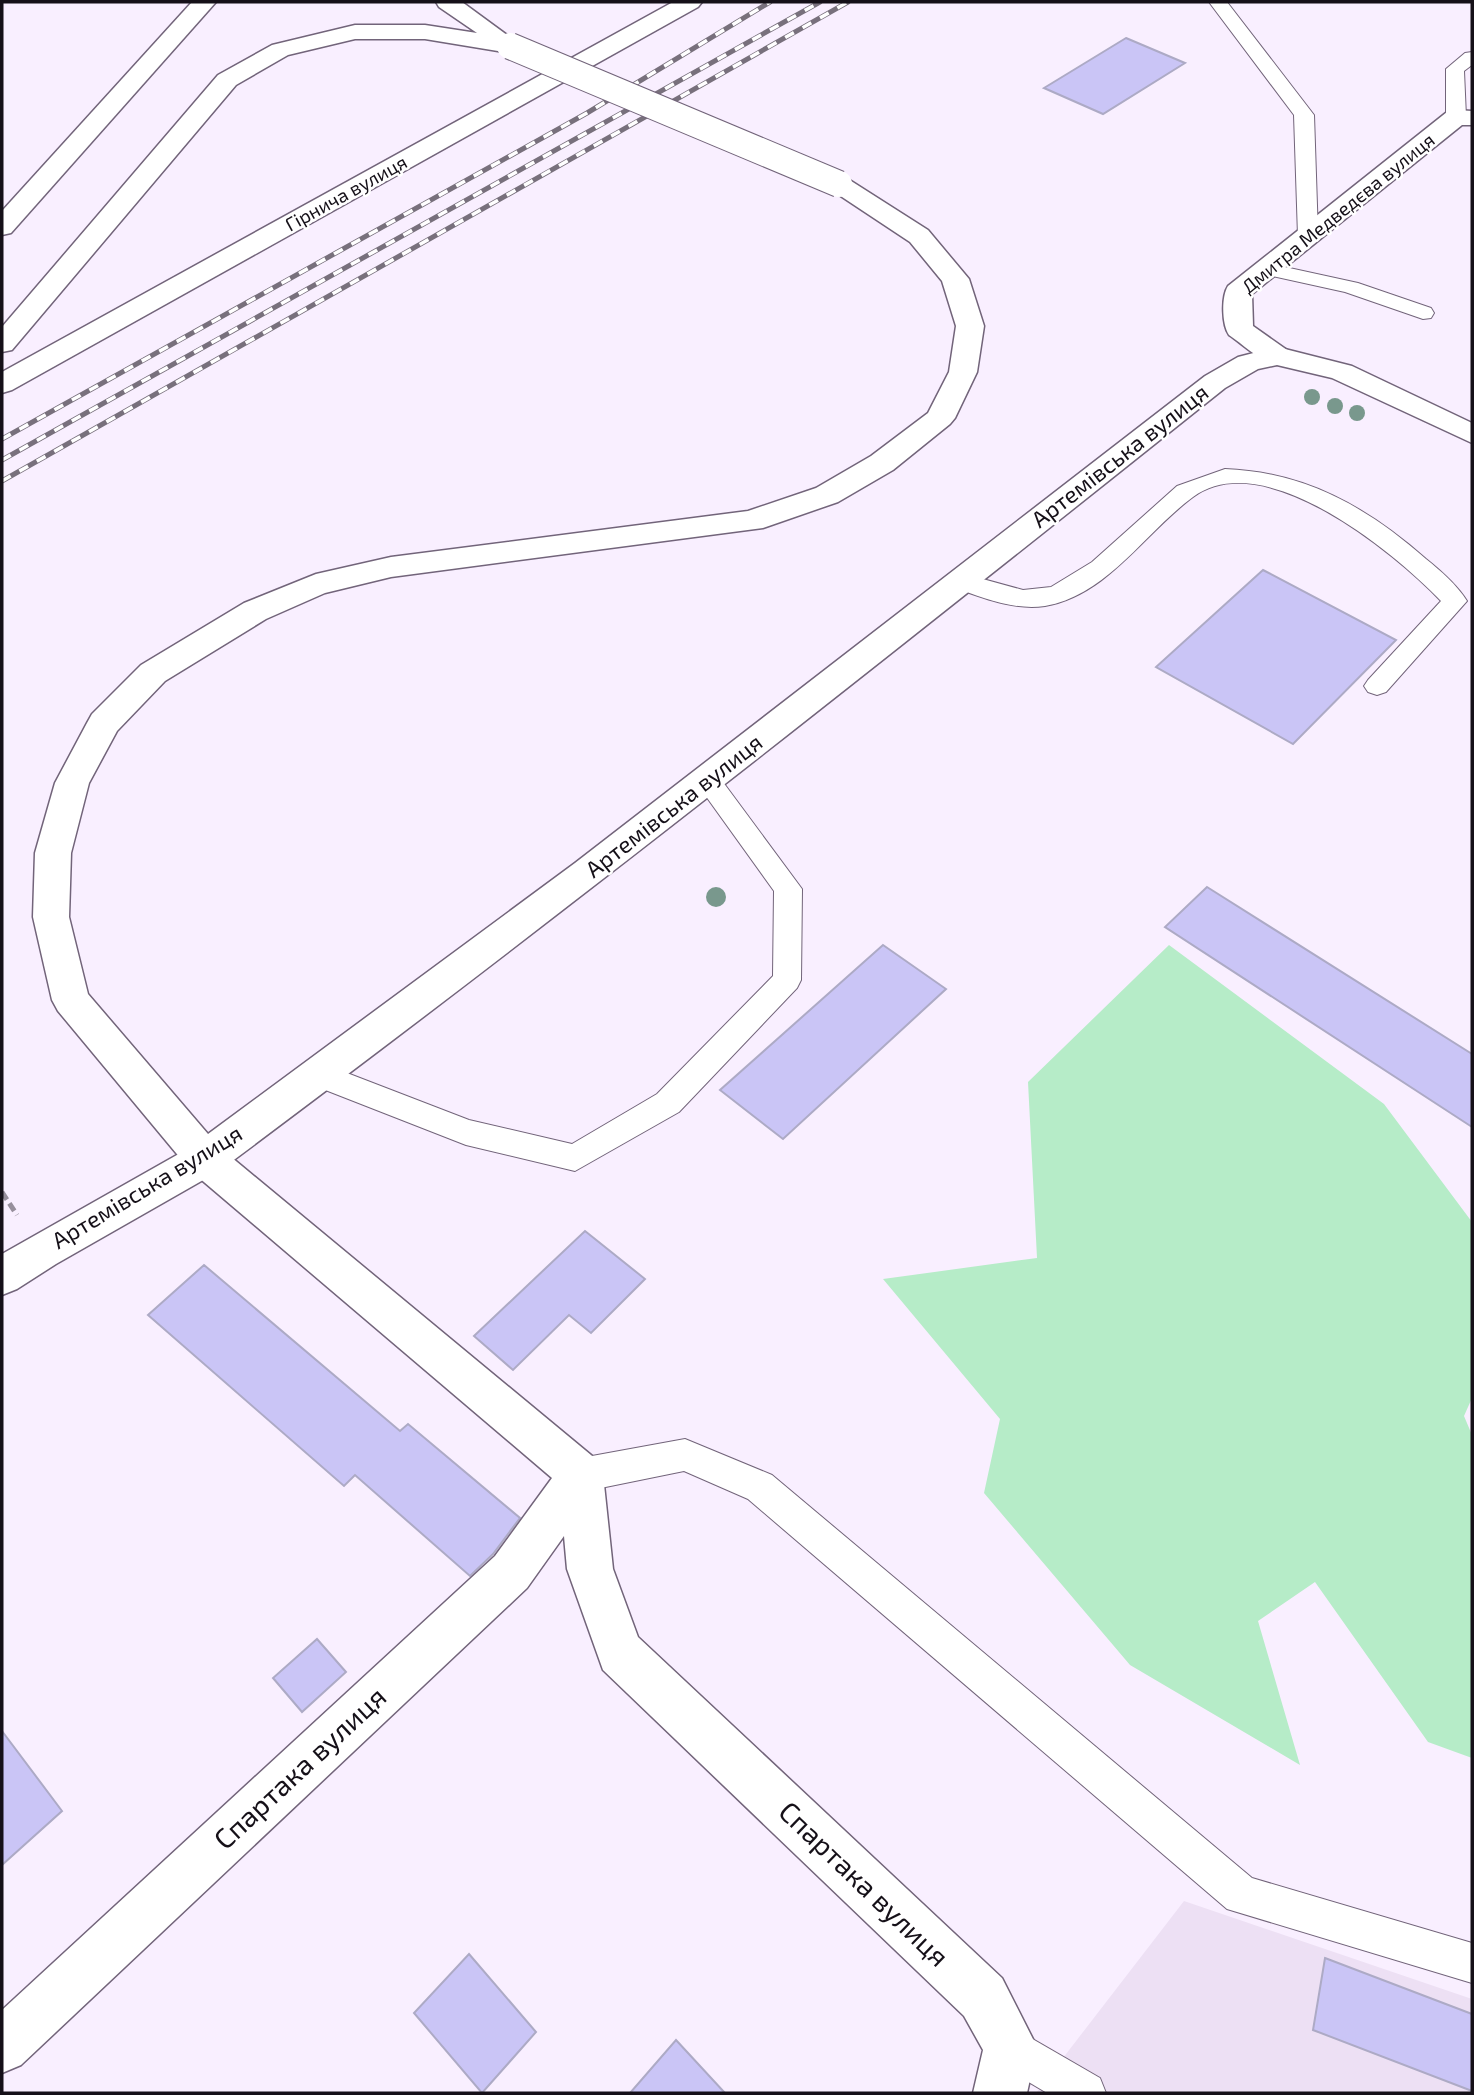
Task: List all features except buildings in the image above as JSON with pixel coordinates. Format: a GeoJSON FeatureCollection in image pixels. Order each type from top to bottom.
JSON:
{"type":"FeatureCollection","features":[{"type":"Feature","properties":{"kind":"main road"},"geometry":{"type":"LineString","coordinates":[[2,227],[204,2]]}},
{"type":"Feature","properties":{"kind":"main road"},"geometry":{"type":"LineString","coordinates":[[447,2],[510,47]]}},
{"type":"Feature","properties":{"kind":"main road","name":"Гірнича вулиця"},"geometry":{"type":"LineString","coordinates":[[2,384],[690,2]]}},
{"type":"Feature","properties":{"kind":"main road"},"geometry":{"type":"LineString","coordinates":[[2,344],[227,80],[280,50],[355,32],[425,32],[510,47],[839,184],[919,236],[955,279],[970,326],[963,372],[940,418],[882,463],[827,495],[752,521],[391,567],[316,585],[255,611],[153,673],[104,723],[72,783],[53,853],[51,917],[71,1000],[205,1159],[581,1475]]}},
{"type":"Feature","properties":{"kind":"main road","name":"Дмитра Медведєва вулиця"},"geometry":{"type":"LineString","coordinates":[[1277,356],[1239,329],[1238,292],[1464,118]]}},
{"type":"Feature","properties":{"kind":"main road","name":"Артемівська вулиця"},"geometry":{"type":"LineString","coordinates":[[2,1276],[41,1251],[205,1159],[321,1075],[708,781],[1215,382],[1248,363],[1277,356],[1342,372],[1472,434]]}},
{"type":"Feature","properties":{"kind":"main road","name":"Спартака вулиця"},"geometry":{"type":"LineString","coordinates":[[2,2046],[511,1572],[581,1475]]}},
{"type":"Feature","properties":{"kind":"main road","name":"Спартака вулиця"},"geometry":{"type":"LineString","coordinates":[[581,1475],[590,1569],[620,1653],[983,1997],[1005,2070]]}},
{"type":"Feature","properties":{"kind":"lane"},"geometry":{"type":"LineString","coordinates":[[1218,2],[1304,115],[1308,236]]}},
{"type":"Feature","properties":{"kind":"lane"},"geometry":{"type":"LineString","coordinates":[[1464,118],[1455,69],[1472,57]]}},
{"type":"Feature","properties":{"kind":"lane"},"geometry":{"type":"LineString","coordinates":[[1266,270],[1352,288],[1423,313]]}},
{"type":"Feature","properties":{"kind":"lane"},"geometry":{"type":"LineString","coordinates":[[961,581],[1020,599],[1058,594],[1087,576],[1192,487],[1220,477],[1252,476],[1284,482],[1319,496],[1357,519],[1432,573],[1455,601],[1377,686]]}},
{"type":"Feature","properties":{"kind":"lane"},"geometry":{"type":"LineString","coordinates":[[321,1075],[466,1132],[575,1158],[668,1103],[787,980],[788,889],[708,781]]}},
{"type":"Feature","properties":{"kind":"lane"},"geometry":{"type":"LineString","coordinates":[[581,1475],[685,1455],[760,1487],[1241,1895],[1472,1963]]}},
{"type":"Feature","properties":{"kind":"lane"},"geometry":{"type":"LineString","coordinates":[[1005,2070],[1085,2093]]}},
{"type":"Feature","properties":{"kind":"shaded area"},"geometry":{"type":"Polygon","coordinates":[[[1184,1901],[1472,1999],[1472,2093],[1036,2093],[1184,1901]]]}},
{"type":"Feature","properties":{"kind":"green space"},"geometry":{"type":"Polygon","coordinates":[[[1169,945],[1384,1104],[1472,1222],[1472,1398],[1464,1416],[1472,1435],[1472,1758],[1428,1742],[1315,1582],[1258,1621],[1300,1765],[1130,1665],[984,1493],[1000,1419],[883,1279],[1037,1258],[1028,1082],[1169,945]]]}},
{"type":"Feature","properties":{"kind":"railway"},"geometry":{"type":"LineString","coordinates":[[2,439],[587,113],[770,2]]}},
{"type":"Feature","properties":{"kind":"railway"},"geometry":{"type":"LineString","coordinates":[[2,460],[820,2]]}},
{"type":"Feature","properties":{"kind":"railway"},"geometry":{"type":"LineString","coordinates":[[2,481],[848,2]]}}]}
